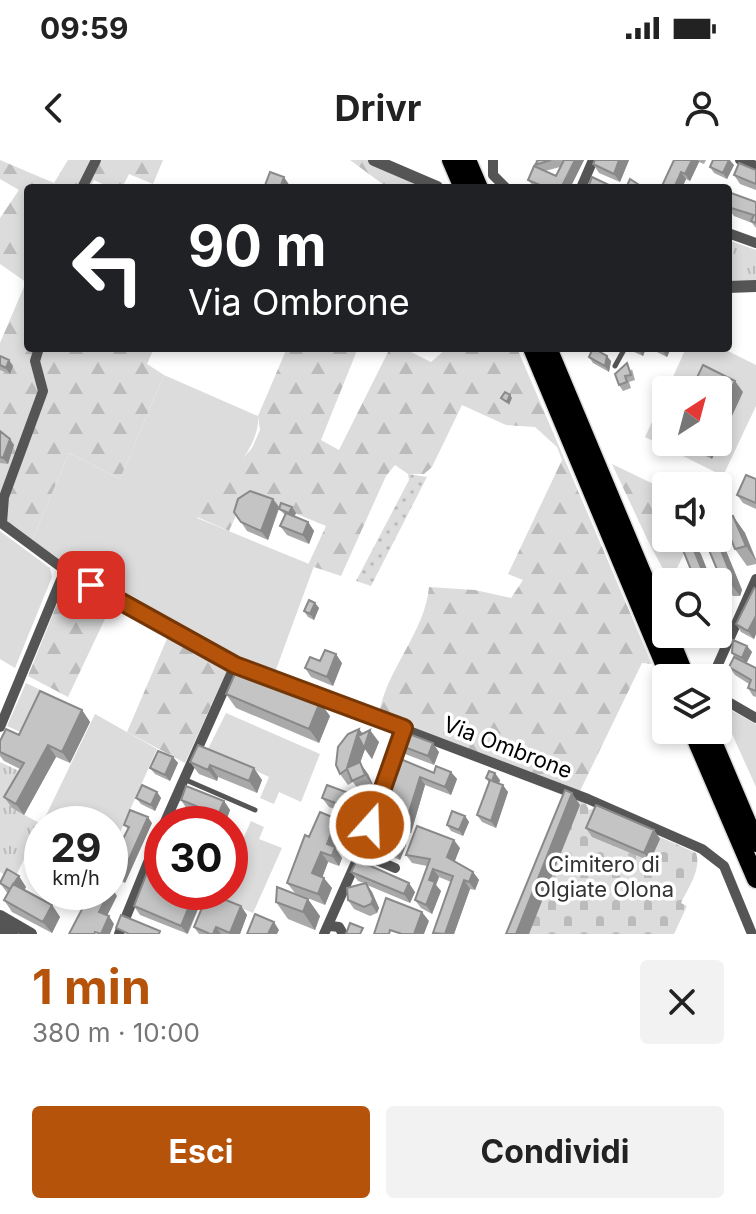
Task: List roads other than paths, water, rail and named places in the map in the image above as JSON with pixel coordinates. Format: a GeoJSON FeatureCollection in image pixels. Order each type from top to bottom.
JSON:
{"type":"FeatureCollection","features":[{"type":"Feature","properties":{"kind":"highway"},"geometry":{"type":"LineString","coordinates":[[451,160],[461,184]]}},
{"type":"Feature","properties":{"kind":"highway"},"geometry":{"type":"LineString","coordinates":[[467,160],[477,184]]}},
{"type":"Feature","properties":{"kind":"highway"},"geometry":{"type":"LineString","coordinates":[[534,352],[664,664]]}},
{"type":"Feature","properties":{"kind":"highway"},"geometry":{"type":"LineString","coordinates":[[550,352],[652,596]]}},
{"type":"Feature","properties":{"kind":"highway"},"geometry":{"type":"LineString","coordinates":[[698,744],[756,879]]}},
{"type":"Feature","properties":{"kind":"highway"},"geometry":{"type":"LineString","coordinates":[[714,744],[756,843]]}},
{"type":"Feature","properties":{"kind":"street"},"geometry":{"type":"LineString","coordinates":[[84,184],[96,160]]}},
{"type":"Feature","properties":{"kind":"street"},"geometry":{"type":"LineString","coordinates":[[374,160],[430,184]]}},
{"type":"Feature","properties":{"kind":"street"},"geometry":{"type":"LineString","coordinates":[[493,160],[493,175],[502,184]]}},
{"type":"Feature","properties":{"kind":"street"},"geometry":{"type":"LineString","coordinates":[[583,184],[593,160]]}},
{"type":"Feature","properties":{"kind":"street"},"geometry":{"type":"LineString","coordinates":[[740,160],[756,166]]}},
{"type":"Feature","properties":{"kind":"street"},"geometry":{"type":"LineString","coordinates":[[732,234],[756,243]]}},
{"type":"Feature","properties":{"kind":"street"},"geometry":{"type":"LineString","coordinates":[[732,287],[756,286]]}},
{"type":"Feature","properties":{"kind":"street"},"geometry":{"type":"LineString","coordinates":[[1,522],[4,497],[43,391],[35,361],[38,352]]}},
{"type":"Feature","properties":{"kind":"street","name":"Via Ombrone"},"geometry":{"type":"LineString","coordinates":[[1,522],[65,570],[235,665],[593,801],[708,852],[727,871],[752,934]]}},
{"type":"Feature","properties":{"kind":"street"},"geometry":{"type":"LineString","coordinates":[[0,727],[65,570]]}},
{"type":"Feature","properties":{"kind":"street"},"geometry":{"type":"LineString","coordinates":[[718,664],[756,579]]}},
{"type":"Feature","properties":{"kind":"street"},"geometry":{"type":"LineString","coordinates":[[171,806],[235,665]]}},
{"type":"Feature","properties":{"kind":"street"},"geometry":{"type":"LineString","coordinates":[[732,704],[756,718]]}},
{"type":"Feature","properties":{"kind":"street"},"geometry":{"type":"LineString","coordinates":[[327,930],[360,853],[404,728]]}},
{"type":"Feature","properties":{"kind":"street"},"geometry":{"type":"LineString","coordinates":[[360,853],[395,868]]}},
{"type":"Feature","properties":{"kind":"street"},"geometry":{"type":"LineString","coordinates":[[119,934],[144,873]]}},
{"type":"Feature","properties":{"kind":"street"},"geometry":{"type":"LineString","coordinates":[[0,916],[31,934]]}},
{"type":"Feature","properties":{"kind":"street"},"geometry":{"type":"LineString","coordinates":[[0,927],[12,934]]}},
{"type":"Feature","properties":{"kind":"street"},"geometry":{"type":"LineString","coordinates":[[327,930],[339,927],[343,934]]}},
{"type":"Feature","properties":{"kind":"lane"},"geometry":{"type":"LineString","coordinates":[[615,366],[623,352]]}},
{"type":"Feature","properties":{"kind":"lane"},"geometry":{"type":"LineString","coordinates":[[182,779],[255,810]]}},
{"type":"Feature","properties":{"kind":"park label","name":"Cimitero di Olgiate Olona"},"geometry":{"type":"Point","coordinates":[604,876]}}]}
